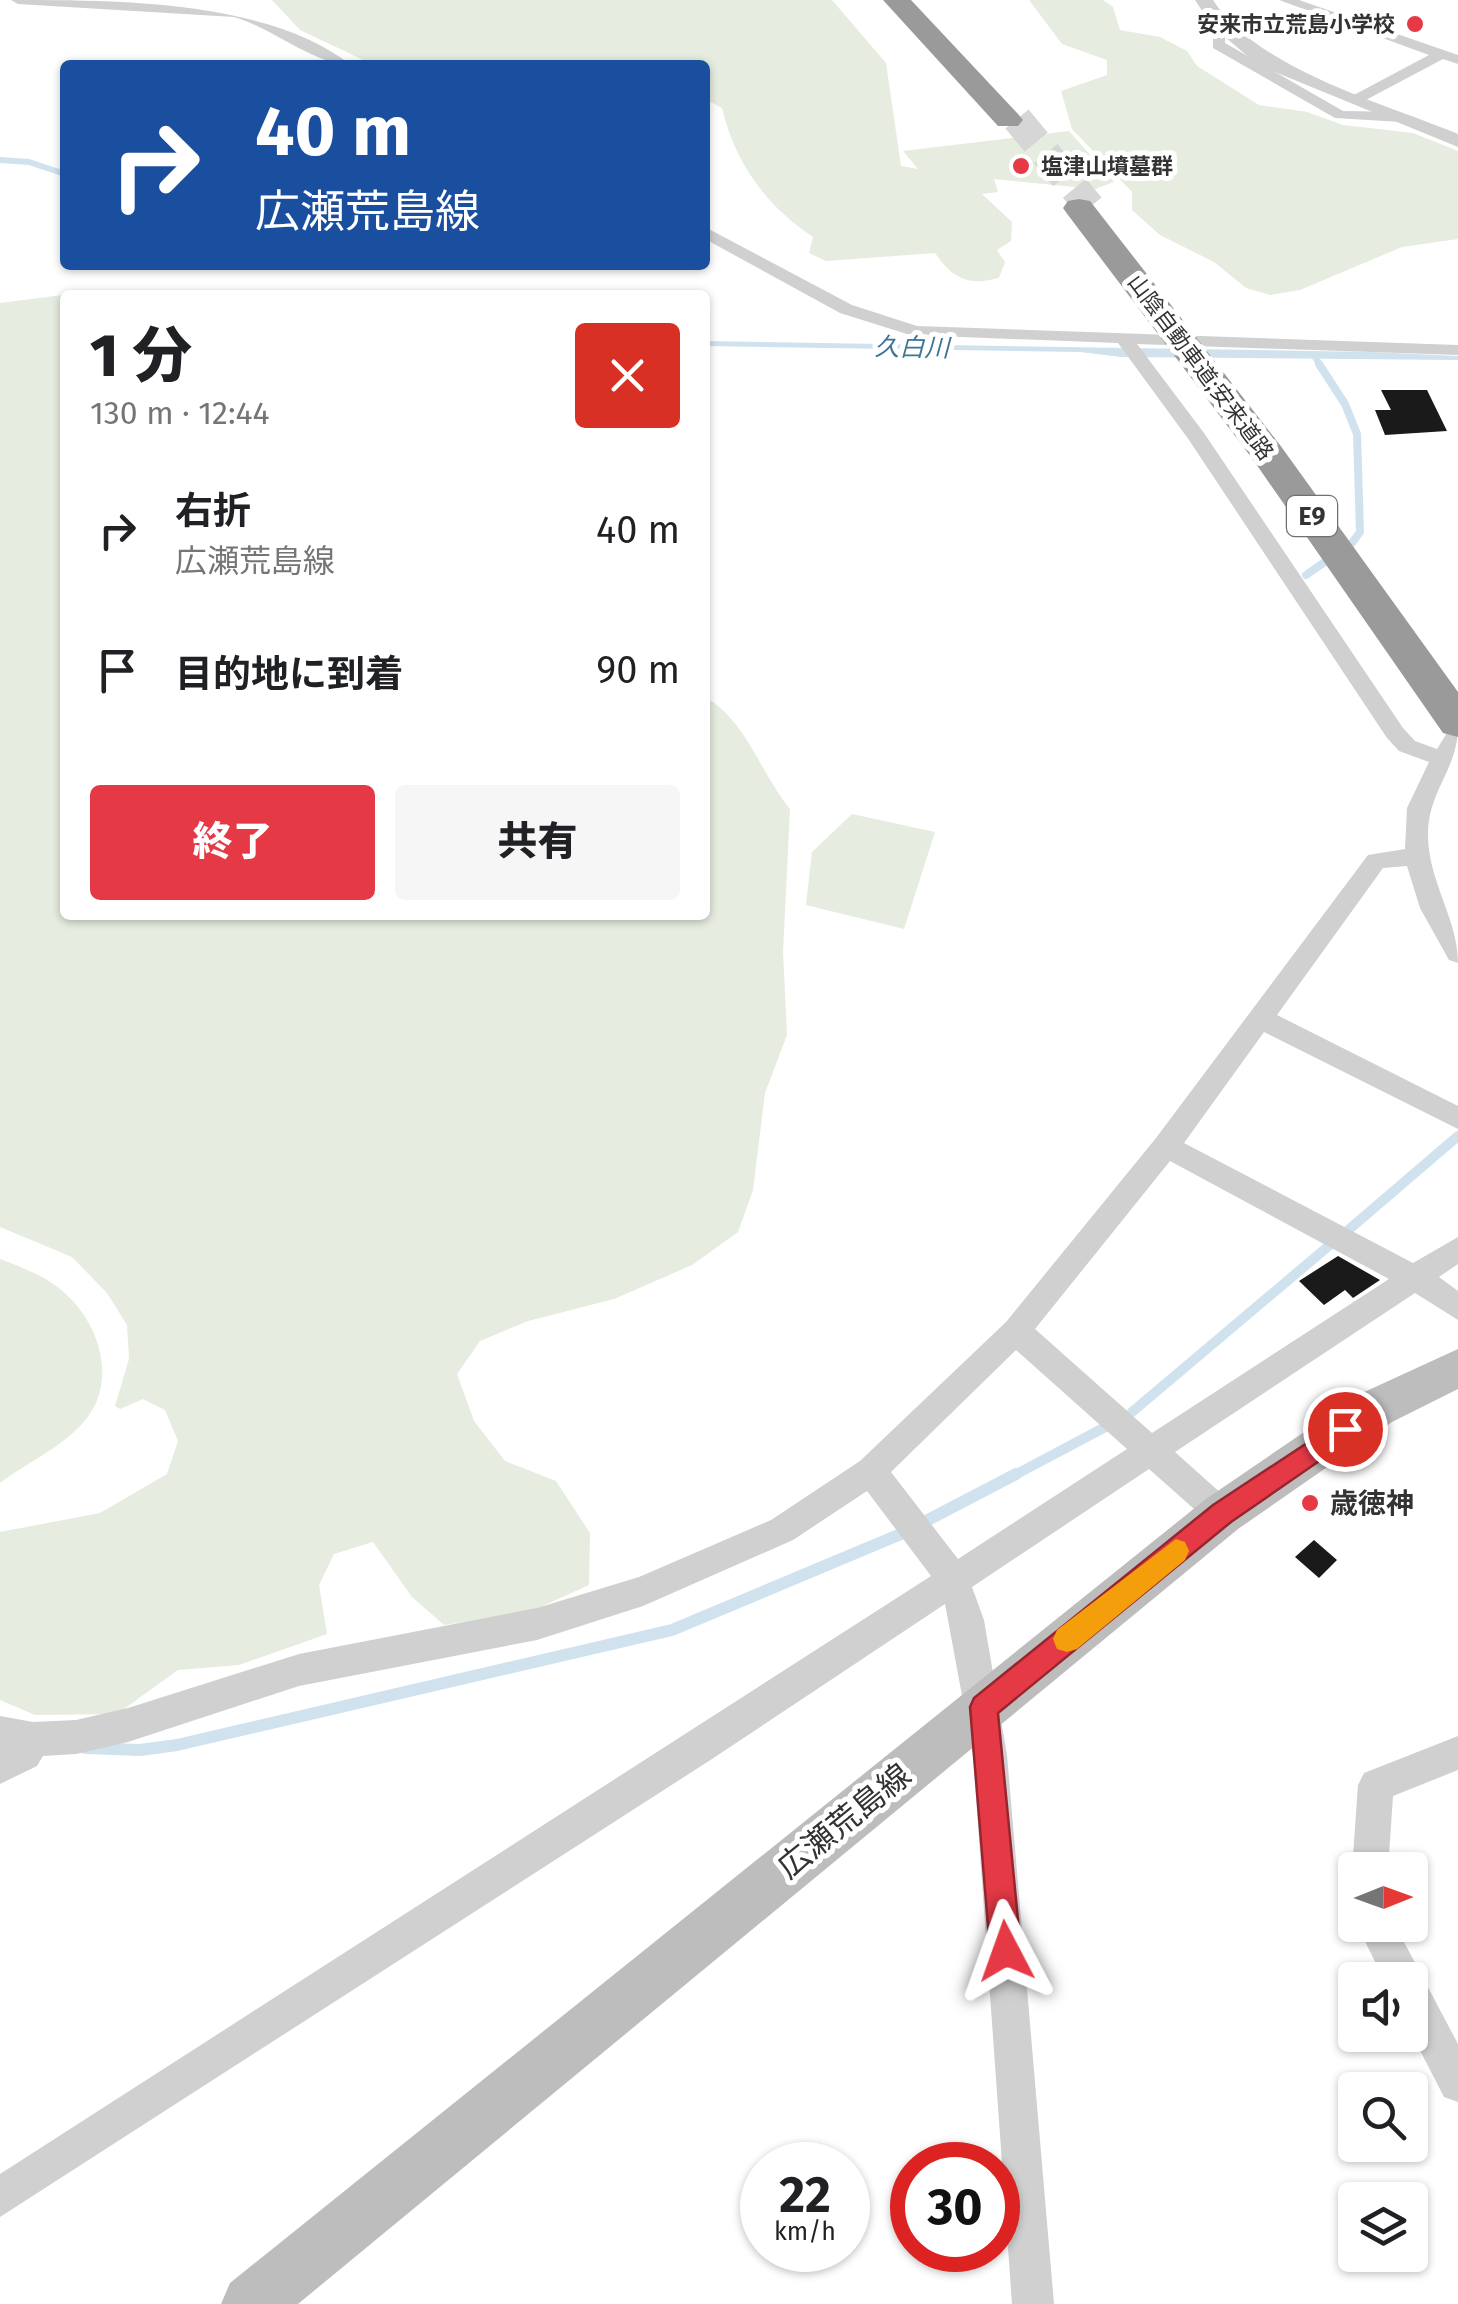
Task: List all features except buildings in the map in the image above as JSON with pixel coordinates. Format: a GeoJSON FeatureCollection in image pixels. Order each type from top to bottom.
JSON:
{"type":"FeatureCollection","features":[{"type":"Feature","properties":{"kind":"highway"},"geometry":{"type":"LineString","coordinates":[[896,0],[1012,120],[906,0]]}},
{"type":"Feature","properties":{"kind":"highway","name":"山陰自動車道;安来道路"},"geometry":{"type":"LineString","coordinates":[[1084,208],[1278,452],[1458,701]]}},
{"type":"Feature","properties":{"kind":"highway","name":"山陰自動車道;安来道路"},"geometry":{"type":"LineString","coordinates":[[1165,312],[1458,722]]}},
{"type":"Feature","properties":{"kind":"main road","name":"広瀬荒島線"},"geometry":{"type":"LineString","coordinates":[[251,2304],[1222,1514],[1376,1408],[1458,1368]]}},
{"type":"Feature","properties":{"kind":"street"},"geometry":{"type":"LineString","coordinates":[[18,0],[236,12],[268,22],[335,60]]}},
{"type":"Feature","properties":{"kind":"street"},"geometry":{"type":"LineString","coordinates":[[1204,0],[1218,22],[1265,61],[1458,141]]}},
{"type":"Feature","properties":{"kind":"street"},"geometry":{"type":"LineString","coordinates":[[1286,0],[1458,60]]}},
{"type":"Feature","properties":{"kind":"street"},"geometry":{"type":"LineString","coordinates":[[1218,22],[1218,46],[1340,115],[1401,117]]}},
{"type":"Feature","properties":{"kind":"street"},"geometry":{"type":"LineString","coordinates":[[1357,99],[1440,54]]}},
{"type":"Feature","properties":{"kind":"street"},"geometry":{"type":"LineString","coordinates":[[710,235],[846,309],[898,328],[953,335],[1458,350]]}},
{"type":"Feature","properties":{"kind":"street"},"geometry":{"type":"LineString","coordinates":[[1124,339],[1208,453],[1395,734],[1407,746],[1444,758]]}},
{"type":"Feature","properties":{"kind":"street"},"geometry":{"type":"LineString","coordinates":[[1458,733],[1416,817],[1418,856],[1425,886],[1458,954]]}},
{"type":"Feature","properties":{"kind":"street"},"geometry":{"type":"LineString","coordinates":[[0,1768],[25,1754],[17,1736],[76,1737],[128,1725],[299,1670],[537,1624],[643,1591],[782,1530],[870,1471],[1016,1331],[1166,1146],[1376,861],[1418,856]]}},
{"type":"Feature","properties":{"kind":"street"},"geometry":{"type":"LineString","coordinates":[[1262,1019],[1458,1118]]}},
{"type":"Feature","properties":{"kind":"street"},"geometry":{"type":"LineString","coordinates":[[1166,1146],[1433,1288],[1458,1308]]}},
{"type":"Feature","properties":{"kind":"street"},"geometry":{"type":"LineString","coordinates":[[0,2196],[700,1747],[1458,1249]]}},
{"type":"Feature","properties":{"kind":"street"},"geometry":{"type":"LineString","coordinates":[[1016,1331],[1222,1514]]}},
{"type":"Feature","properties":{"kind":"street"},"geometry":{"type":"LineString","coordinates":[[870,1471],[953,1580],[968,1620],[984,1707],[1034,2304]]}},
{"type":"Feature","properties":{"kind":"street"},"geometry":{"type":"LineString","coordinates":[[1371,1852],[1376,1785],[1458,1753]]}},
{"type":"Feature","properties":{"kind":"street"},"geometry":{"type":"LineString","coordinates":[[1428,2026],[1458,2084]]}},
{"type":"Feature","properties":{"kind":"shaded area"},"geometry":{"type":"Polygon","coordinates":[[[272,0],[832,0],[886,63],[901,166],[918,169],[903,151],[1069,131],[1114,182],[1095,189],[994,179],[998,192],[982,194],[1012,222],[1011,241],[997,250],[1005,262],[999,278],[962,278],[935,253],[826,261],[809,253],[813,237],[781,212],[744,165],[722,108],[710,102],[710,60],[363,60],[300,30],[272,0]]]}},
{"type":"Feature","properties":{"kind":"shaded area"},"geometry":{"type":"Polygon","coordinates":[[[1029,0],[1103,0],[1113,7],[1120,30],[1160,37],[1187,51],[1197,66],[1259,105],[1307,112],[1343,125],[1413,133],[1458,151],[1458,239],[1402,247],[1300,290],[1270,295],[1246,288],[1214,262],[1160,235],[1132,210],[1132,192],[1072,129],[1061,91],[1107,75],[1107,60],[1062,44],[1029,0]]]}},
{"type":"Feature","properties":{"kind":"shaded area"},"geometry":{"type":"Polygon","coordinates":[[[60,295],[60,920],[710,920],[710,701],[742,733],[790,809],[783,952],[787,1035],[765,1093],[753,1190],[738,1232],[692,1265],[614,1299],[528,1321],[480,1341],[457,1374],[474,1421],[505,1461],[556,1481],[590,1533],[589,1585],[527,1613],[444,1625],[412,1597],[373,1542],[334,1554],[319,1585],[327,1634],[239,1665],[178,1670],[117,1714],[35,1715],[0,1700],[0,1532],[100,1513],[167,1474],[178,1441],[165,1410],[143,1399],[120,1409],[115,1406],[129,1359],[127,1325],[107,1293],[72,1257],[0,1227],[0,303],[60,295]]]}},
{"type":"Feature","properties":{"kind":"shaded area"},"geometry":{"type":"Polygon","coordinates":[[[852,814],[935,832],[904,929],[806,905],[812,852],[852,814]]]}},
{"type":"Feature","properties":{"kind":"shaded area"},"geometry":{"type":"Polygon","coordinates":[[[0,1259],[43,1278],[66,1294],[91,1327],[102,1367],[101,1388],[81,1425],[0,1483],[0,1259]]]}},
{"type":"Feature","properties":{"kind":"water"},"geometry":{"type":"Polygon","coordinates":[[[710,341],[1371,352],[1458,356],[1458,360],[1121,357],[1080,352],[710,346],[710,341]]]}},
{"type":"Feature","properties":{"kind":"waterway","name":"久白川"},"geometry":{"type":"LineString","coordinates":[[0,160],[29,162],[60,172]]}},
{"type":"Feature","properties":{"kind":"waterway"},"geometry":{"type":"LineString","coordinates":[[1314,356],[1321,366]]}},
{"type":"Feature","properties":{"kind":"waterway"},"geometry":{"type":"LineString","coordinates":[[1306,575],[1352,543],[1360,532],[1357,434],[1345,404],[1319,364]]}},
{"type":"Feature","properties":{"kind":"waterway"},"geometry":{"type":"LineString","coordinates":[[1346,1232],[1458,1136]]}},
{"type":"Feature","properties":{"kind":"waterway"},"geometry":{"type":"LineString","coordinates":[[1132,1412],[1331,1244]]}},
{"type":"Feature","properties":{"kind":"waterway"},"geometry":{"type":"LineString","coordinates":[[1011,1477],[1111,1424]]}},
{"type":"Feature","properties":{"kind":"waterway"},"geometry":{"type":"LineString","coordinates":[[922,1523],[1016,1474]]}},
{"type":"Feature","properties":{"kind":"waterway"},"geometry":{"type":"LineString","coordinates":[[85,1748],[140,1750],[177,1745],[672,1630],[908,1531]]}},
{"type":"Feature","properties":{"kind":"tunnel"},"geometry":{"type":"LineString","coordinates":[[1017,119],[1090,207]]}},
{"type":"Feature","properties":{"kind":"slow traffic"},"geometry":{"type":"LineString","coordinates":[[1067,1639],[1176,1551]]}},
{"type":"Feature","properties":{"kind":"place","name":"安来市立荒島小学校"},"geometry":{"type":"Point","coordinates":[1415,24]}},
{"type":"Feature","properties":{"kind":"place","name":"塩津山墳墓群"},"geometry":{"type":"Point","coordinates":[1021,166]}},
{"type":"Feature","properties":{"kind":"place","name":"歳徳神"},"geometry":{"type":"Point","coordinates":[1310,1503]}},
{"type":"Feature","properties":{"kind":"route"},"geometry":{"type":"LineString","coordinates":[[1006,1951],[984,1707],[1222,1514],[1345,1429]]}}]}
